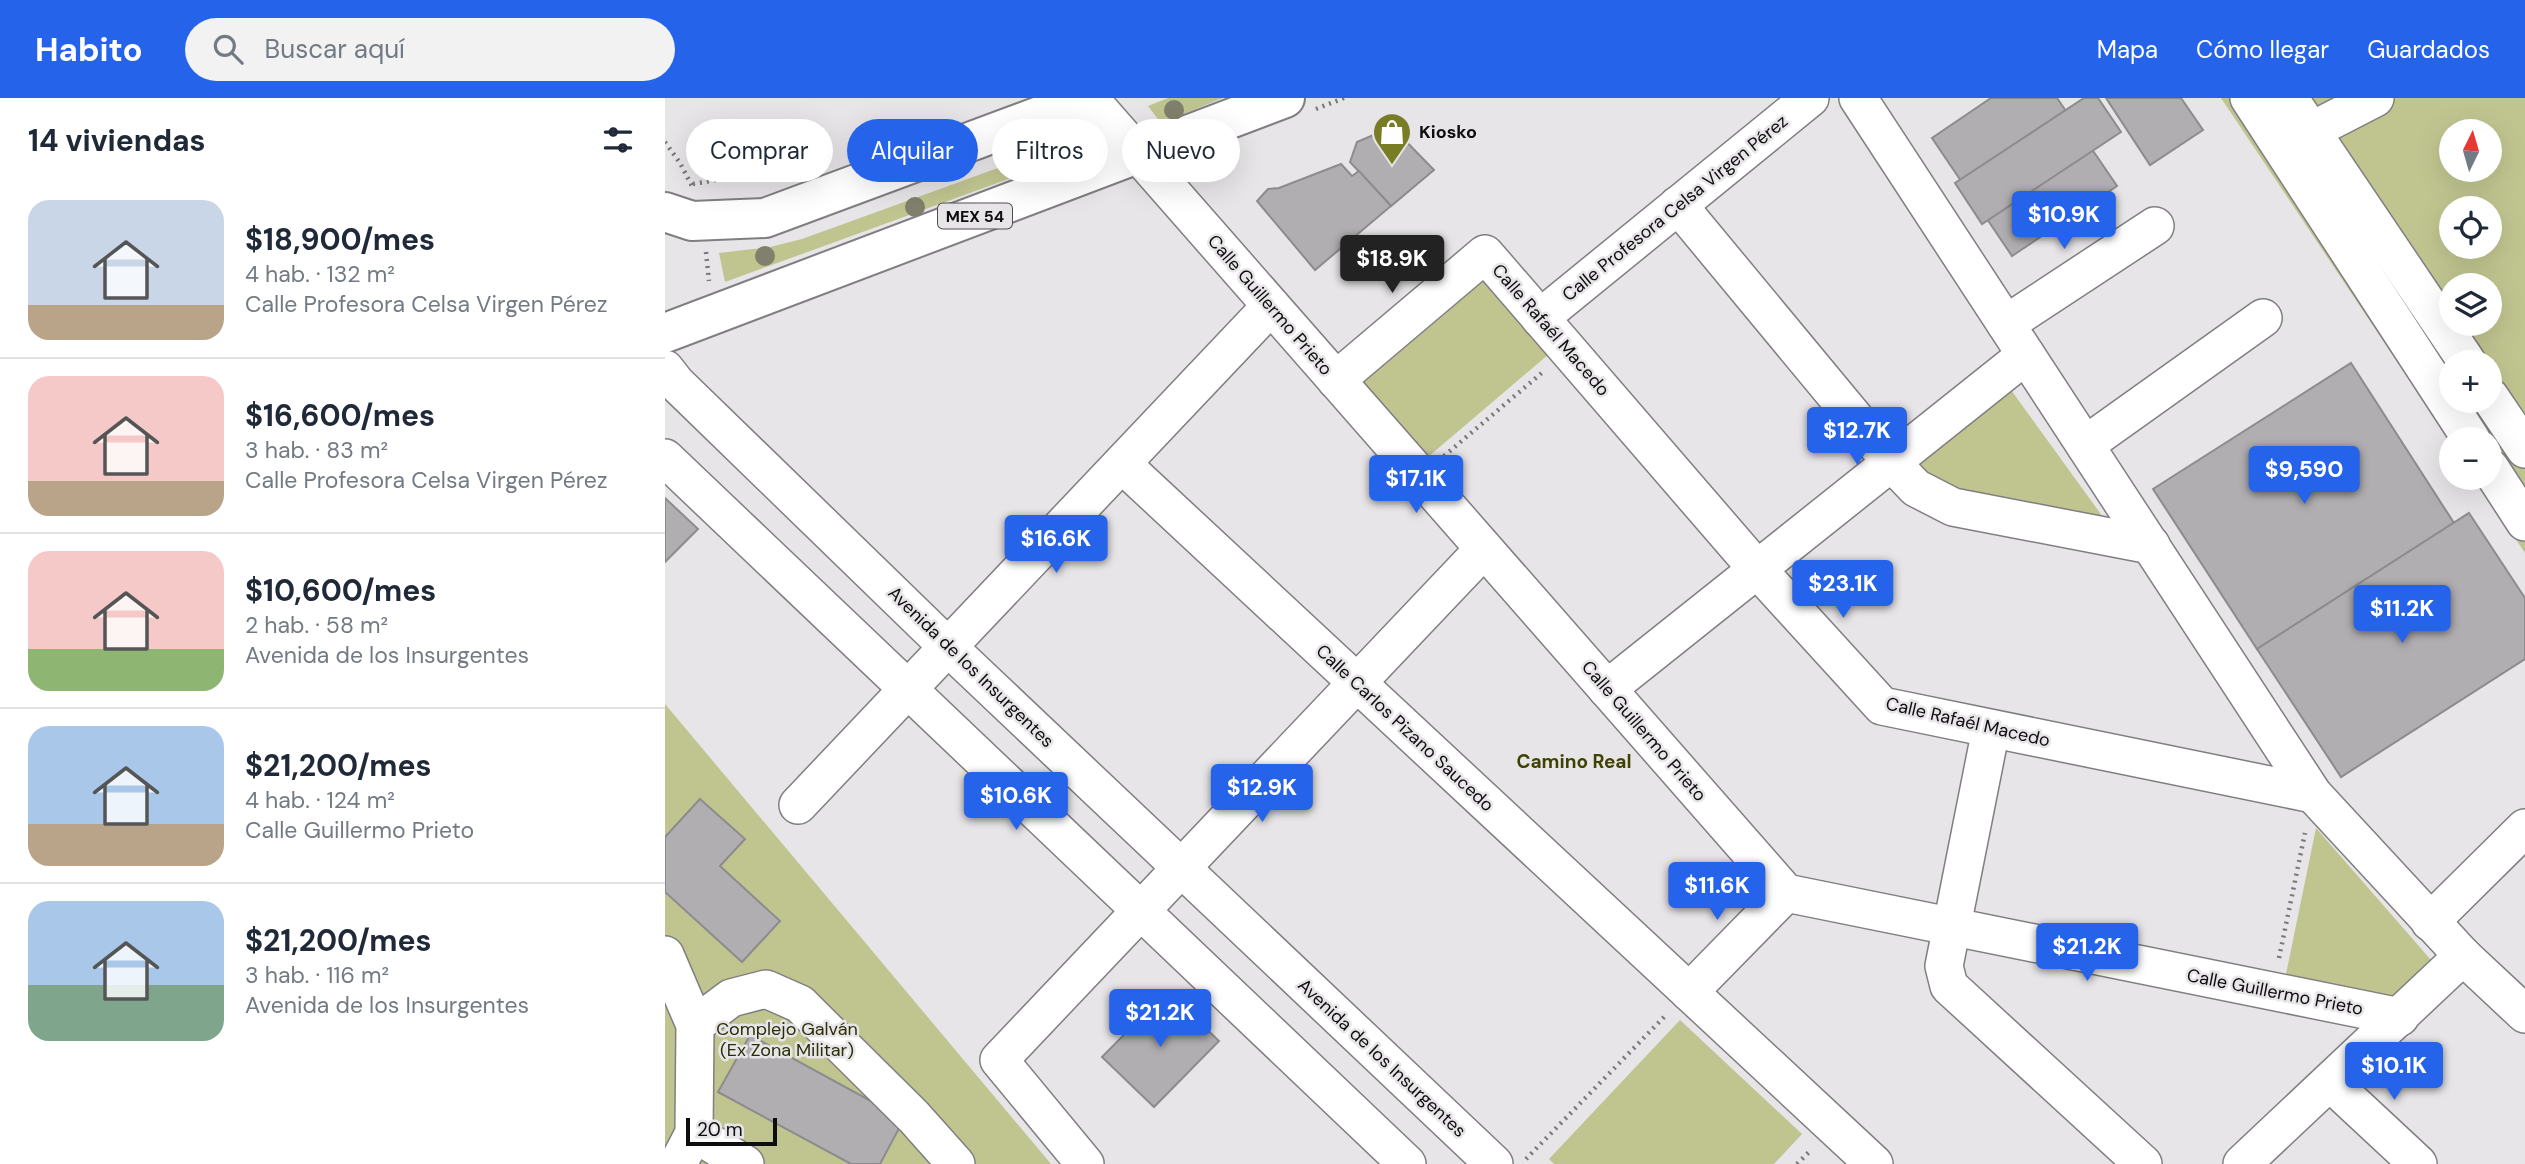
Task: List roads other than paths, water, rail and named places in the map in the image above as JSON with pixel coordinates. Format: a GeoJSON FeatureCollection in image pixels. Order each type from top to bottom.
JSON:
{"type":"FeatureCollection","features":[{"type":"Feature","properties":{"kind":"main road"},"geometry":{"type":"LineString","coordinates":[[665,212],[692,220],[765,218],[1088,98]]}},
{"type":"Feature","properties":{"kind":"main road","name":"MEX 54"},"geometry":{"type":"LineString","coordinates":[[1231,119],[1285,98]]}},
{"type":"Feature","properties":{"kind":"main road","name":"MEX 54"},"geometry":{"type":"LineString","coordinates":[[665,333],[1122,161]]}},
{"type":"Feature","properties":{"kind":"street","name":"Calle Guillermo Prieto"},"geometry":{"type":"LineString","coordinates":[[1088,98],[1122,136]]}},
{"type":"Feature","properties":{"kind":"street","name":"Calle Profesora Celsa Virgen Pérez"},"geometry":{"type":"LineString","coordinates":[[1540,318],[1810,98]]}},
{"type":"Feature","properties":{"kind":"street"},"geometry":{"type":"LineString","coordinates":[[1859,98],[2313,794],[2430,922],[2525,1014]]}},
{"type":"Feature","properties":{"kind":"street"},"geometry":{"type":"LineString","coordinates":[[2249,98],[2297,140],[2433,312],[2459,350]]}},
{"type":"Feature","properties":{"kind":"street"},"geometry":{"type":"LineString","coordinates":[[2289,98],[2297,140],[2403,335],[2463,427]]}},
{"type":"Feature","properties":{"kind":"street"},"geometry":{"type":"LineString","coordinates":[[2297,140],[2375,98]]}},
{"type":"Feature","properties":{"kind":"street","name":"Calle Guillermo Prieto"},"geometry":{"type":"LineString","coordinates":[[1163,182],[1786,893],[2400,1017]]}},
{"type":"Feature","properties":{"kind":"street"},"geometry":{"type":"LineString","coordinates":[[1678,205],[1891,462],[1916,488],[1953,507],[2151,545]]}},
{"type":"Feature","properties":{"kind":"street"},"geometry":{"type":"LineString","coordinates":[[2006,324],[2155,226]]}},
{"type":"Feature","properties":{"kind":"street","name":"Calle Rafaél Macedo"},"geometry":{"type":"LineString","coordinates":[[1336,380],[1485,254],[1757,569],[1882,706],[2313,794]]}},
{"type":"Feature","properties":{"kind":"street"},"geometry":{"type":"LineString","coordinates":[[798,805],[1271,306]]}},
{"type":"Feature","properties":{"kind":"street"},"geometry":{"type":"LineString","coordinates":[[2403,335],[2433,312]]}},
{"type":"Feature","properties":{"kind":"street"},"geometry":{"type":"LineString","coordinates":[[2085,445],[2263,318]]}},
{"type":"Feature","properties":{"kind":"street"},"geometry":{"type":"LineString","coordinates":[[1607,690],[2026,355]]}},
{"type":"Feature","properties":{"kind":"street","name":"Avenida de los Insurgentes"},"geometry":{"type":"LineString","coordinates":[[665,369],[685,392],[948,646],[1494,1164]]}},
{"type":"Feature","properties":{"kind":"street"},"geometry":{"type":"LineString","coordinates":[[2501,413],[2525,449]]}},
{"type":"Feature","properties":{"kind":"street"},"geometry":{"type":"LineString","coordinates":[[665,458],[1408,1164]]}},
{"type":"Feature","properties":{"kind":"street","name":"Calle Carlos Pizano Saucedo"},"geometry":{"type":"LineString","coordinates":[[1122,464],[1874,1164]]}},
{"type":"Feature","properties":{"kind":"street"},"geometry":{"type":"LineString","coordinates":[[2502,484],[2523,512]]}},
{"type":"Feature","properties":{"kind":"street"},"geometry":{"type":"LineString","coordinates":[[1085,1164],[999,1060],[1484,549]]}},
{"type":"Feature","properties":{"kind":"street"},"geometry":{"type":"LineString","coordinates":[[1991,729],[1944,966],[1948,986],[2143,1164]]}},
{"type":"Feature","properties":{"kind":"street"},"geometry":{"type":"LineString","coordinates":[[2430,922],[2525,828]]}},
{"type":"Feature","properties":{"kind":"street"},"geometry":{"type":"LineString","coordinates":[[1689,992],[1786,893]]}},
{"type":"Feature","properties":{"kind":"street"},"geometry":{"type":"LineString","coordinates":[[665,955],[695,1025],[686,1149],[745,1164]]}},
{"type":"Feature","properties":{"kind":"street"},"geometry":{"type":"LineString","coordinates":[[2242,1164],[2463,956]]}},
{"type":"Feature","properties":{"kind":"street"},"geometry":{"type":"LineString","coordinates":[[695,1025],[731,998],[766,989],[800,1004],[914,1117],[956,1164]]}},
{"type":"Feature","properties":{"kind":"street"},"geometry":{"type":"LineString","coordinates":[[2330,1082],[2418,1164]]}},
{"type":"Feature","properties":{"kind":"place","name":"Kiosko"},"geometry":{"type":"Point","coordinates":[1392,166]}},
{"type":"Feature","properties":{"kind":"district","name":"Camino Real"},"geometry":{"type":"Point","coordinates":[1574,761]}},
{"type":"Feature","properties":{"kind":"park label","name":"Complejo Galván (Ex Zona Militar)"},"geometry":{"type":"Point","coordinates":[787,1039]}}]}
